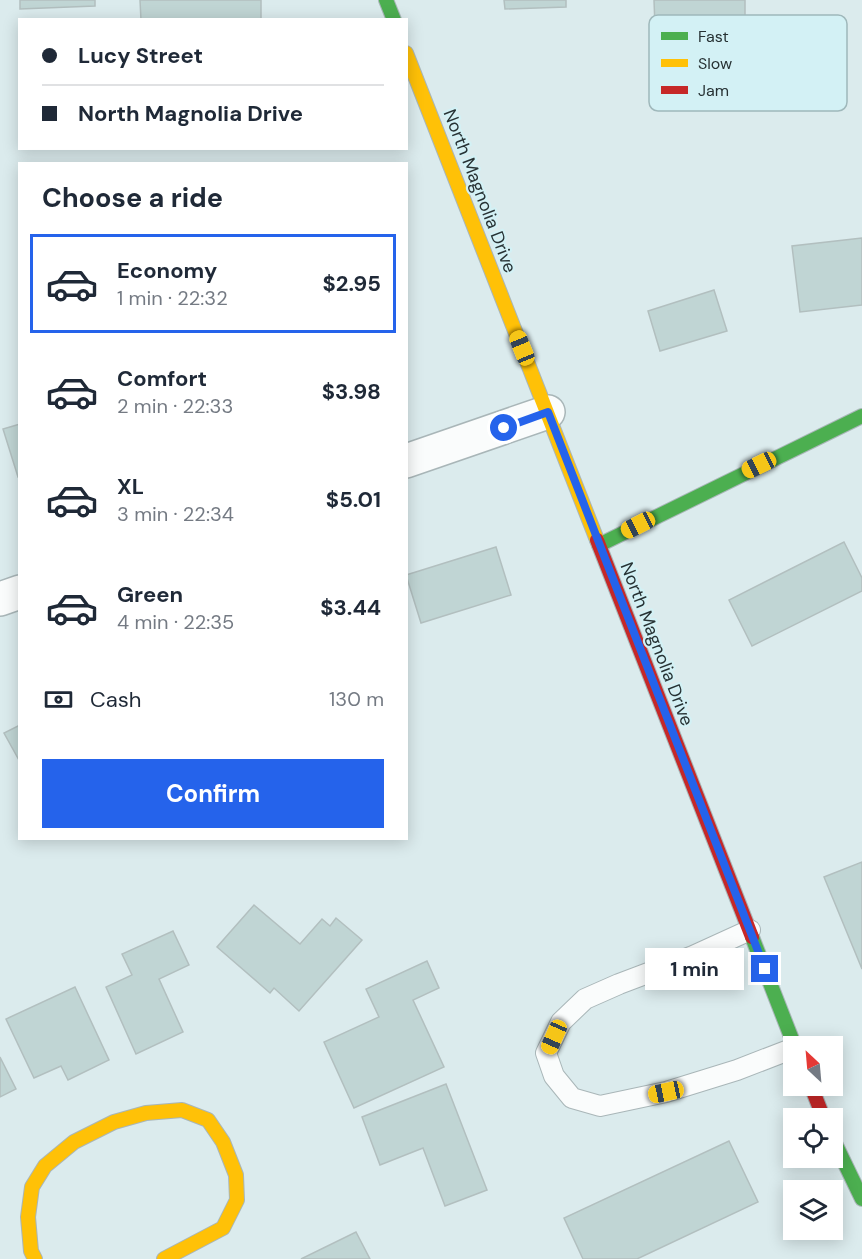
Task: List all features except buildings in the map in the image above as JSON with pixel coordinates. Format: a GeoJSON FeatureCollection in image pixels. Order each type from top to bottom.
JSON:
{"type":"FeatureCollection","features":[{"type":"Feature","properties":{"kind":"main road"},"geometry":{"type":"LineString","coordinates":[[386,0],[392,18]]}},
{"type":"Feature","properties":{"kind":"main road","name":"North Magnolia Drive"},"geometry":{"type":"LineString","coordinates":[[408,58],[790,1036]]}},
{"type":"Feature","properties":{"kind":"main road"},"geometry":{"type":"LineString","coordinates":[[599,544],[862,416]]}},
{"type":"Feature","properties":{"kind":"main road"},"geometry":{"type":"LineString","coordinates":[[35,1259],[31,1251],[28,1217],[32,1186],[45,1166],[74,1142],[114,1122],[146,1113],[182,1110],[208,1120],[223,1142],[236,1175],[237,1200],[223,1228],[164,1259]]}},
{"type":"Feature","properties":{"kind":"main road"},"geometry":{"type":"LineString","coordinates":[[843,1159],[862,1198]]}},
{"type":"Feature","properties":{"kind":"street"},"geometry":{"type":"LineString","coordinates":[[408,460],[548,412]]}},
{"type":"Feature","properties":{"kind":"street"},"geometry":{"type":"LineString","coordinates":[[0,598],[18,593]]}},
{"type":"Feature","properties":{"kind":"lane"},"geometry":{"type":"LineString","coordinates":[[750,930],[693,956],[585,999],[561,1022],[546,1053],[554,1076],[572,1098],[600,1106],[666,1092],[737,1070],[783,1052]]}},
{"type":"Feature","properties":{"kind":"traffic: fast"},"geometry":{"type":"LineString","coordinates":[[386,0],[393,18]]}},
{"type":"Feature","properties":{"kind":"traffic: fast"},"geometry":{"type":"LineString","coordinates":[[599,545],[862,416]]}},
{"type":"Feature","properties":{"kind":"traffic: fast"},"geometry":{"type":"LineString","coordinates":[[752,937],[791,1036]]}},
{"type":"Feature","properties":{"kind":"traffic: fast"},"geometry":{"type":"LineString","coordinates":[[843,1160],[862,1199]]}},
{"type":"Feature","properties":{"kind":"traffic: slow"},"geometry":{"type":"LineString","coordinates":[[408,58],[597,540]]}},
{"type":"Feature","properties":{"kind":"traffic: slow"},"geometry":{"type":"LineString","coordinates":[[35,1259],[31,1251],[28,1217],[32,1187],[45,1166],[74,1142],[114,1122],[146,1113],[182,1110],[208,1120],[223,1142],[236,1175],[237,1200],[223,1228],[164,1259]]}},
{"type":"Feature","properties":{"kind":"traffic: jam"},"geometry":{"type":"LineString","coordinates":[[597,540],[752,937]]}},
{"type":"Feature","properties":{"kind":"traffic: jam"},"geometry":{"type":"LineString","coordinates":[[815,1096],[820,1108]]}},
{"type":"Feature","properties":{"kind":"route"},"geometry":{"type":"LineString","coordinates":[[504,428],[548,412],[765,969]]}}]}
